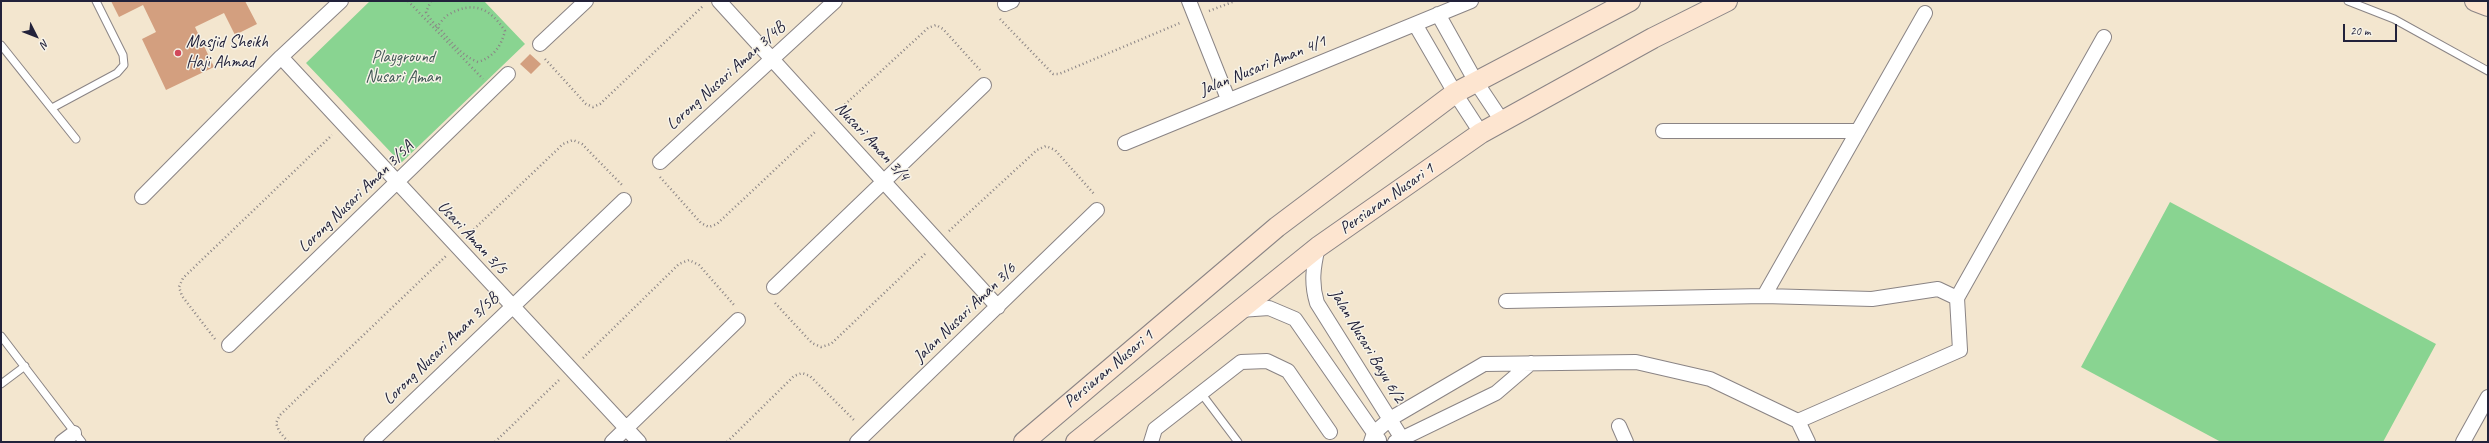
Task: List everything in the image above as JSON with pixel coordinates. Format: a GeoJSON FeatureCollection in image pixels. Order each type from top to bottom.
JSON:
{"type":"FeatureCollection","features":[{"type":"Feature","properties":{"kind":"main road","name":"Persiaran Nusari 1"},"geometry":{"type":"LineString","coordinates":[[1024,442],[1277,227],[1455,93],[1630,1]]}},
{"type":"Feature","properties":{"kind":"main road","name":"Persiaran Nusari 1"},"geometry":{"type":"LineString","coordinates":[[1076,442],[1318,247],[1481,133],[1653,38],[1728,1]]}},
{"type":"Feature","properties":{"kind":"main road"},"geometry":{"type":"LineString","coordinates":[[2475,1],[2488,6]]}},
{"type":"Feature","properties":{"kind":"street"},"geometry":{"type":"LineString","coordinates":[[142,196],[281,57],[341,1]]}},
{"type":"Feature","properties":{"kind":"street"},"geometry":{"type":"LineString","coordinates":[[540,44],[586,1]]}},
{"type":"Feature","properties":{"kind":"street","name":"Nusari Aman 3/4"},"geometry":{"type":"LineString","coordinates":[[719,1],[998,307]]}},
{"type":"Feature","properties":{"kind":"street","name":"Lorong Nusari Aman 3/4B"},"geometry":{"type":"LineString","coordinates":[[660,162],[835,1]]}},
{"type":"Feature","properties":{"kind":"street"},"geometry":{"type":"LineString","coordinates":[[1189,1],[1228,99]]}},
{"type":"Feature","properties":{"kind":"street"},"geometry":{"type":"LineString","coordinates":[[1471,1],[1438,14],[1476,82],[1502,121]]}},
{"type":"Feature","properties":{"kind":"street"},"geometry":{"type":"LineString","coordinates":[[1764,296],[1925,13]]}},
{"type":"Feature","properties":{"kind":"street","name":"Jalan Nusari Aman 4/1"},"geometry":{"type":"LineString","coordinates":[[1125,143],[1228,99],[1438,14]]}},
{"type":"Feature","properties":{"kind":"street"},"geometry":{"type":"LineString","coordinates":[[1415,24],[1455,93],[1481,133]]}},
{"type":"Feature","properties":{"kind":"street"},"geometry":{"type":"LineString","coordinates":[[1798,421],[1960,350],[1957,298],[2104,36]]}},
{"type":"Feature","properties":{"kind":"street","name":"Usari Aman 3/5"},"geometry":{"type":"LineString","coordinates":[[281,57],[396,183],[639,442]]}},
{"type":"Feature","properties":{"kind":"street","name":"Lorong Nusari Aman 3/5A"},"geometry":{"type":"LineString","coordinates":[[228,345],[508,74]]}},
{"type":"Feature","properties":{"kind":"street"},"geometry":{"type":"LineString","coordinates":[[774,287],[883,180],[984,85]]}},
{"type":"Feature","properties":{"kind":"street"},"geometry":{"type":"LineString","coordinates":[[1663,131],[1858,131]]}},
{"type":"Feature","properties":{"kind":"street","name":"Lorong Nusari Aman 3/5B"},"geometry":{"type":"LineString","coordinates":[[371,442],[624,200]]}},
{"type":"Feature","properties":{"kind":"street","name":"Jalan Nusari Aman 3/6"},"geometry":{"type":"LineString","coordinates":[[862,438],[1097,210]]}},
{"type":"Feature","properties":{"kind":"street","name":"Jalan Nusari Bayu 6/2"},"geometry":{"type":"LineString","coordinates":[[1318,247],[1312,272],[1313,290],[1317,303],[1390,419],[1398,439]]}},
{"type":"Feature","properties":{"kind":"street"},"geometry":{"type":"LineString","coordinates":[[1506,301],[1764,296],[1872,299],[1938,289],[1957,298]]}},
{"type":"Feature","properties":{"kind":"street"},"geometry":{"type":"LineString","coordinates":[[1240,310],[1269,308],[1295,319],[1375,439],[1390,419],[1484,364],[1636,362],[1710,379],[1798,421],[1808,442]]}},
{"type":"Feature","properties":{"kind":"street"},"geometry":{"type":"LineString","coordinates":[[612,442],[738,320]]}},
{"type":"Feature","properties":{"kind":"street"},"geometry":{"type":"LineString","coordinates":[[1151,442],[1155,429],[1241,362],[1268,361],[1288,371],[1330,432]]}},
{"type":"Feature","properties":{"kind":"street"},"geometry":{"type":"LineString","coordinates":[[1398,439],[1496,393],[1531,363]]}},
{"type":"Feature","properties":{"kind":"street"},"geometry":{"type":"LineString","coordinates":[[2463,442],[2487,400]]}},
{"type":"Feature","properties":{"kind":"street"},"geometry":{"type":"LineString","coordinates":[[1619,426],[1626,442]]}},
{"type":"Feature","properties":{"kind":"street"},"geometry":{"type":"LineString","coordinates":[[62,442],[78,437]]}},
{"type":"Feature","properties":{"kind":"lane"},"geometry":{"type":"LineString","coordinates":[[52,108],[117,73],[124,65],[123,55],[96,1]]}},
{"type":"Feature","properties":{"kind":"lane"},"geometry":{"type":"LineString","coordinates":[[2348,1],[2394,19],[2488,70]]}},
{"type":"Feature","properties":{"kind":"lane"},"geometry":{"type":"LineString","coordinates":[[1,46],[76,138]]}},
{"type":"Feature","properties":{"kind":"lane"},"geometry":{"type":"LineString","coordinates":[[1,336],[78,437]]}},
{"type":"Feature","properties":{"kind":"lane"},"geometry":{"type":"LineString","coordinates":[[1,384],[25,366]]}},
{"type":"Feature","properties":{"kind":"lane"},"geometry":{"type":"LineString","coordinates":[[1201,393],[1238,442]]}},
{"type":"Feature","properties":{"kind":"path"},"geometry":{"type":"LineString","coordinates":[[408,1],[436,28],[461,52],[478,62],[489,58],[503,41],[505,32],[489,12],[477,6],[467,6],[447,15],[436,28]]}},
{"type":"Feature","properties":{"kind":"path"},"geometry":{"type":"LineString","coordinates":[[431,1],[426,12],[436,28],[486,82]]}},
{"type":"Feature","properties":{"kind":"path"},"geometry":{"type":"LineString","coordinates":[[540,44],[542,55],[586,104],[593,107],[600,104],[708,1]]}},
{"type":"Feature","properties":{"kind":"path"},"geometry":{"type":"LineString","coordinates":[[1009,3],[999,14],[1001,22],[1053,74],[1059,74],[1235,1]]}},
{"type":"Feature","properties":{"kind":"path"},"geometry":{"type":"LineString","coordinates":[[660,162],[657,171],[660,178],[701,223],[709,227],[716,224],[928,28],[936,25],[943,29],[981,71],[985,78],[984,85]]}},
{"type":"Feature","properties":{"kind":"path"},"geometry":{"type":"LineString","coordinates":[[228,345],[222,346],[217,342],[182,296],[178,287],[183,278],[343,124]]}},
{"type":"Feature","properties":{"kind":"path"},"geometry":{"type":"LineString","coordinates":[[288,442],[279,431],[276,423],[280,415],[563,144],[573,140],[582,144],[624,187],[627,194],[624,200]]}},
{"type":"Feature","properties":{"kind":"path"},"geometry":{"type":"LineString","coordinates":[[774,287],[771,292],[772,300],[812,343],[821,347],[830,344],[938,241],[1038,150],[1046,146],[1055,150],[1096,196],[1099,203],[1097,210]]}},
{"type":"Feature","properties":{"kind":"path"},"geometry":{"type":"LineString","coordinates":[[495,442],[679,264],[689,260],[699,265],[735,306],[739,313],[738,320]]}},
{"type":"Feature","properties":{"kind":"path"},"geometry":{"type":"LineString","coordinates":[[727,442],[794,376],[802,373],[810,376],[862,438]]}},
{"type":"Feature","properties":{"kind":"green space","name":"Playground Nusari Aman"},"geometry":{"type":"Polygon","coordinates":[[[370,1],[484,1],[525,44],[401,163],[306,63],[370,1]]]}},
{"type":"Feature","properties":{"kind":"green space"},"geometry":{"type":"Polygon","coordinates":[[[2170,202],[2436,344],[2383,442],[2221,442],[2081,367],[2170,202]]]}},
{"type":"Feature","properties":{"kind":"building","name":"Masjid Sheikh Haji Ahmad"},"geometry":{"type":"Polygon","coordinates":[[[111,1],[245,1],[257,24],[235,35],[224,13],[195,27],[214,67],[166,90],[142,39],[156,32],[143,5],[119,17],[111,1]]]}},
{"type":"Feature","properties":{"kind":"building"},"geometry":{"type":"Polygon","coordinates":[[[530,54],[541,64],[531,74],[520,64],[530,54]]]}},
{"type":"Feature","properties":{"kind":"place","name":"Masjid Sheikh Haji Ahmad"},"geometry":{"type":"Point","coordinates":[178,53]}}]}
